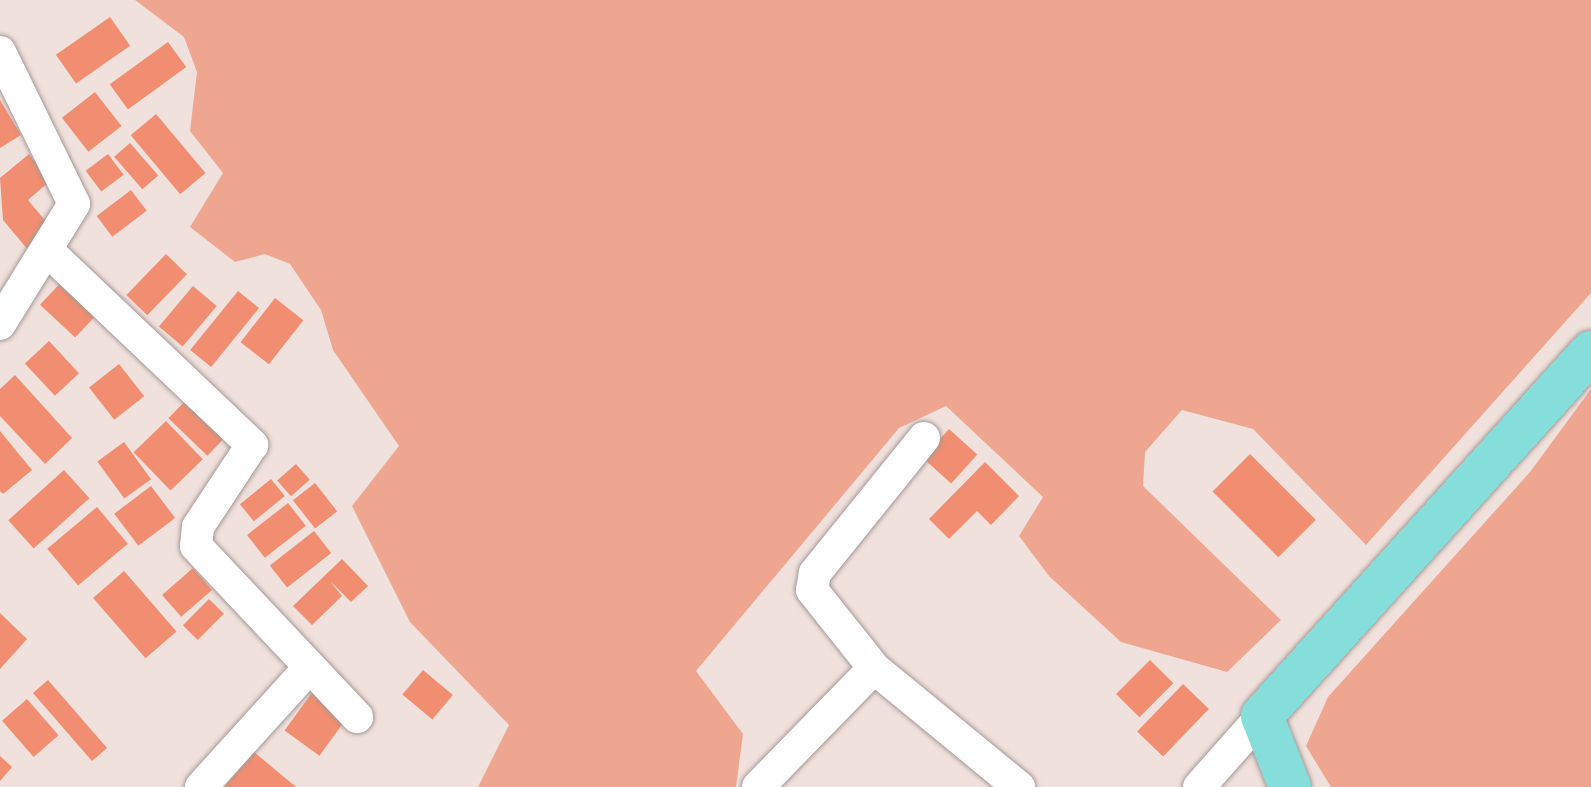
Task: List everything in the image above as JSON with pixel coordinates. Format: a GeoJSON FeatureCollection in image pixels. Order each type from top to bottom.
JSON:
{"type":"FeatureCollection","features":[{"type":"Feature","properties":{"kind":"main road"},"geometry":{"type":"LineString","coordinates":[[1290,787],[1262,716],[1591,352]]}},
{"type":"Feature","properties":{"kind":"street"},"geometry":{"type":"LineString","coordinates":[[0,52],[72,193],[73,215],[0,324]]}},
{"type":"Feature","properties":{"kind":"street"},"geometry":{"type":"LineString","coordinates":[[50,253],[252,445],[198,527],[196,546],[357,717]]}},
{"type":"Feature","properties":{"kind":"street"},"geometry":{"type":"LineString","coordinates":[[924,438],[814,574],[820,611],[874,668],[1020,787]]}},
{"type":"Feature","properties":{"kind":"street"},"geometry":{"type":"LineString","coordinates":[[758,787],[874,668]]}},
{"type":"Feature","properties":{"kind":"street"},"geometry":{"type":"LineString","coordinates":[[201,787],[308,669]]}},
{"type":"Feature","properties":{"kind":"street"},"geometry":{"type":"LineString","coordinates":[[1199,787],[1262,716]]}},
{"type":"Feature","properties":{"kind":"shaded area"},"geometry":{"type":"Polygon","coordinates":[[[135,0],[1591,0],[1591,293],[1366,545],[1253,429],[1182,410],[1145,452],[1143,486],[1281,620],[1227,672],[1121,642],[1049,576],[1019,536],[1043,497],[946,406],[899,428],[696,671],[743,734],[736,787],[478,787],[509,725],[410,622],[352,506],[399,446],[333,350],[321,310],[290,264],[265,254],[235,262],[190,227],[223,173],[190,131],[197,72],[184,37],[135,0]]]}},
{"type":"Feature","properties":{"kind":"shaded area"},"geometry":{"type":"Polygon","coordinates":[[[1591,389],[1591,787],[1331,787],[1306,746],[1328,697],[1530,472],[1591,389]]]}},
{"type":"Feature","properties":{"kind":"building"},"geometry":{"type":"Polygon","coordinates":[[[110,17],[130,46],[76,84],[56,55],[110,17]]]}},
{"type":"Feature","properties":{"kind":"building"},"geometry":{"type":"Polygon","coordinates":[[[168,42],[186,67],[128,109],[110,84],[168,42]]]}},
{"type":"Feature","properties":{"kind":"building"},"geometry":{"type":"Polygon","coordinates":[[[95,92],[121,126],[88,152],[62,118],[95,92]]]}},
{"type":"Feature","properties":{"kind":"building"},"geometry":{"type":"Polygon","coordinates":[[[0,100],[21,135],[0,148],[0,100]]]}},
{"type":"Feature","properties":{"kind":"building"},"geometry":{"type":"Polygon","coordinates":[[[156,114],[205,173],[180,194],[131,135],[156,114]]]}},
{"type":"Feature","properties":{"kind":"building"},"geometry":{"type":"Polygon","coordinates":[[[130,143],[158,175],[142,189],[114,157],[130,143]]]}},
{"type":"Feature","properties":{"kind":"building"},"geometry":{"type":"Polygon","coordinates":[[[29,154],[50,181],[28,200],[53,230],[29,251],[3,220],[0,178],[29,154]]]}},
{"type":"Feature","properties":{"kind":"building"},"geometry":{"type":"Polygon","coordinates":[[[108,154],[124,175],[101,192],[86,171],[108,154]]]}},
{"type":"Feature","properties":{"kind":"building"},"geometry":{"type":"Polygon","coordinates":[[[131,190],[147,211],[112,237],[97,216],[131,190]]]}},
{"type":"Feature","properties":{"kind":"building"},"geometry":{"type":"Polygon","coordinates":[[[166,254],[187,274],[147,315],[126,295],[166,254]]]}},
{"type":"Feature","properties":{"kind":"building"},"geometry":{"type":"Polygon","coordinates":[[[66,277],[101,310],[75,338],[40,305],[66,277]]]}},
{"type":"Feature","properties":{"kind":"building"},"geometry":{"type":"Polygon","coordinates":[[[193,286],[217,306],[183,347],[159,327],[193,286]]]}},
{"type":"Feature","properties":{"kind":"building"},"geometry":{"type":"Polygon","coordinates":[[[238,291],[259,308],[211,367],[190,350],[238,291]]]}},
{"type":"Feature","properties":{"kind":"building"},"geometry":{"type":"Polygon","coordinates":[[[275,298],[303,320],[269,364],[241,342],[275,298]]]}},
{"type":"Feature","properties":{"kind":"building"},"geometry":{"type":"Polygon","coordinates":[[[49,341],[79,373],[55,396],[25,364],[49,341]]]}},
{"type":"Feature","properties":{"kind":"building"},"geometry":{"type":"Polygon","coordinates":[[[119,364],[144,396],[114,420],[89,387],[119,364]]]}},
{"type":"Feature","properties":{"kind":"building"},"geometry":{"type":"Polygon","coordinates":[[[15,375],[72,438],[45,464],[0,416],[0,389],[15,375]]]}},
{"type":"Feature","properties":{"kind":"building"},"geometry":{"type":"Polygon","coordinates":[[[190,396],[229,434],[207,456],[168,418],[190,396]]]}},
{"type":"Feature","properties":{"kind":"building"},"geometry":{"type":"Polygon","coordinates":[[[166,421],[203,459],[170,490],[134,452],[166,421]]]}},
{"type":"Feature","properties":{"kind":"building"},"geometry":{"type":"Polygon","coordinates":[[[949,429],[977,454],[951,483],[923,458],[949,429]]]}},
{"type":"Feature","properties":{"kind":"building"},"geometry":{"type":"Polygon","coordinates":[[[0,431],[32,470],[3,494],[0,491],[0,431]]]}},
{"type":"Feature","properties":{"kind":"building"},"geometry":{"type":"Polygon","coordinates":[[[124,442],[151,479],[124,499],[97,461],[124,442]]]}},
{"type":"Feature","properties":{"kind":"building"},"geometry":{"type":"Polygon","coordinates":[[[1250,454],[1316,520],[1278,557],[1213,491],[1250,454]]]}},
{"type":"Feature","properties":{"kind":"building"},"geometry":{"type":"Polygon","coordinates":[[[985,462],[1019,496],[991,525],[977,511],[949,539],[929,519],[985,462]]]}},
{"type":"Feature","properties":{"kind":"building"},"geometry":{"type":"Polygon","coordinates":[[[296,464],[310,480],[291,496],[277,480],[296,464]]]}},
{"type":"Feature","properties":{"kind":"building"},"geometry":{"type":"Polygon","coordinates":[[[64,470],[89,498],[34,548],[8,520],[64,470]]]}},
{"type":"Feature","properties":{"kind":"building"},"geometry":{"type":"Polygon","coordinates":[[[271,479],[285,496],[254,521],[240,504],[271,479]]]}},
{"type":"Feature","properties":{"kind":"building"},"geometry":{"type":"Polygon","coordinates":[[[315,483],[337,511],[315,529],[293,500],[315,483]]]}},
{"type":"Feature","properties":{"kind":"building"},"geometry":{"type":"Polygon","coordinates":[[[151,486],[175,518],[138,546],[114,514],[151,486]]]}},
{"type":"Feature","properties":{"kind":"building"},"geometry":{"type":"Polygon","coordinates":[[[288,503],[306,526],[265,558],[247,535],[288,503]]]}},
{"type":"Feature","properties":{"kind":"building"},"geometry":{"type":"Polygon","coordinates":[[[97,507],[128,544],[78,586],[47,549],[97,507]]]}},
{"type":"Feature","properties":{"kind":"building"},"geometry":{"type":"Polygon","coordinates":[[[314,531],[331,553],[287,588],[270,565],[314,531]]]}},
{"type":"Feature","properties":{"kind":"building"},"geometry":{"type":"Polygon","coordinates":[[[342,559],[368,586],[351,602],[330,581],[342,596],[312,625],[293,606],[342,559]]]}},
{"type":"Feature","properties":{"kind":"building"},"geometry":{"type":"Polygon","coordinates":[[[193,568],[212,590],[181,617],[162,595],[193,568]]]}},
{"type":"Feature","properties":{"kind":"building"},"geometry":{"type":"Polygon","coordinates":[[[124,571],[176,631],[146,658],[93,598],[124,571]]]}},
{"type":"Feature","properties":{"kind":"building"},"geometry":{"type":"Polygon","coordinates":[[[209,599],[224,614],[198,640],[183,625],[209,599]]]}},
{"type":"Feature","properties":{"kind":"building"},"geometry":{"type":"Polygon","coordinates":[[[0,613],[27,639],[0,669],[0,613]]]}},
{"type":"Feature","properties":{"kind":"building"},"geometry":{"type":"Polygon","coordinates":[[[1150,660],[1173,683],[1139,717],[1116,694],[1150,660]]]}},
{"type":"Feature","properties":{"kind":"building"},"geometry":{"type":"Polygon","coordinates":[[[423,670],[453,695],[432,720],[402,695],[423,670]]]}},
{"type":"Feature","properties":{"kind":"building"},"geometry":{"type":"Polygon","coordinates":[[[48,680],[107,748],[92,761],[33,693],[48,680]]]}},
{"type":"Feature","properties":{"kind":"building"},"geometry":{"type":"Polygon","coordinates":[[[1183,684],[1209,709],[1163,756],[1137,731],[1183,684]]]}},
{"type":"Feature","properties":{"kind":"building"},"geometry":{"type":"Polygon","coordinates":[[[314,690],[349,715],[319,756],[285,730],[314,690]]]}},
{"type":"Feature","properties":{"kind":"building"},"geometry":{"type":"Polygon","coordinates":[[[27,699],[58,735],[34,757],[2,721],[27,699]]]}},
{"type":"Feature","properties":{"kind":"building"},"geometry":{"type":"Polygon","coordinates":[[[254,752],[296,787],[224,787],[254,752]]]}},
{"type":"Feature","properties":{"kind":"building"},"geometry":{"type":"Polygon","coordinates":[[[0,756],[12,767],[0,781],[0,756]]]}}]}
